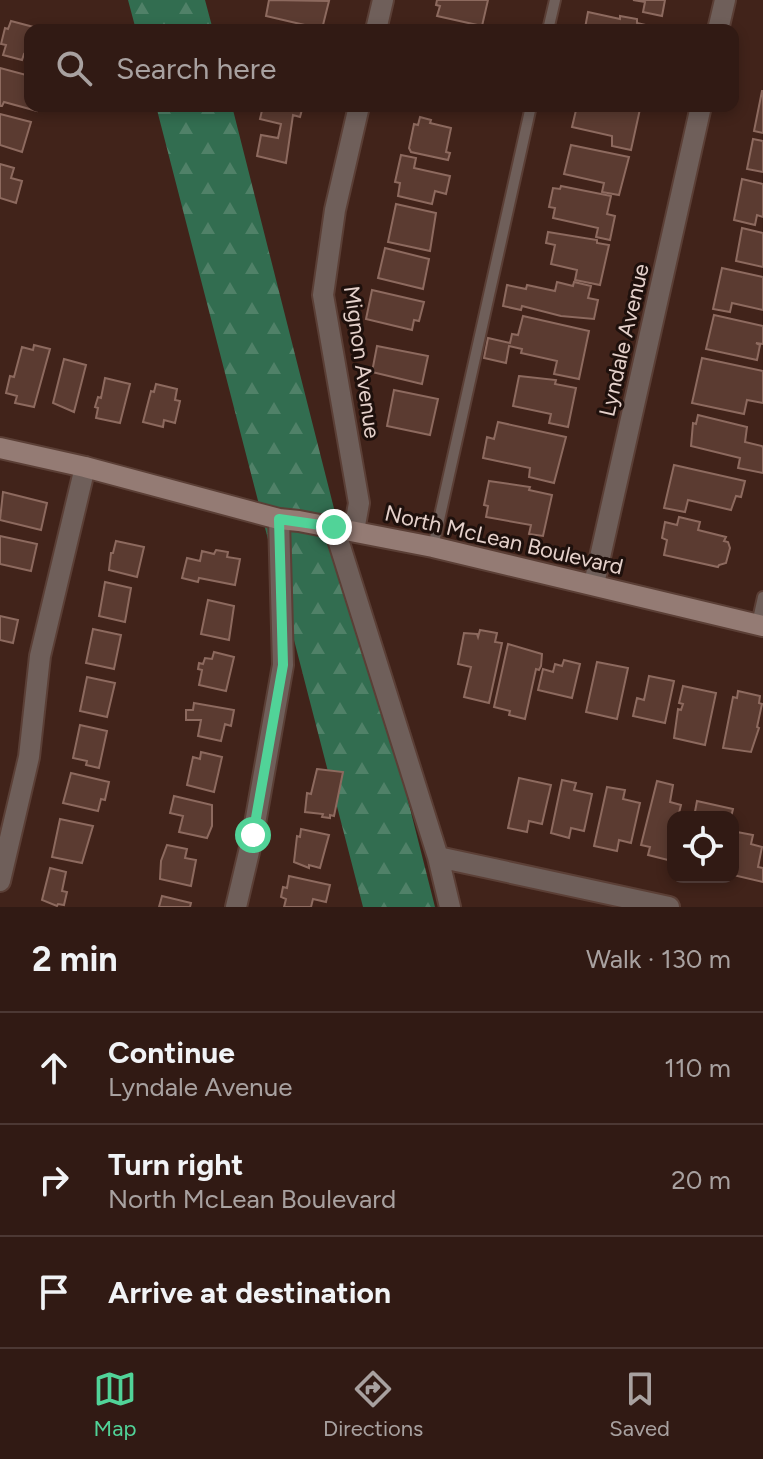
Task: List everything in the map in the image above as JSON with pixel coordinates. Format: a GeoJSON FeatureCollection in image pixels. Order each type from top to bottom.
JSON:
{"type":"FeatureCollection","features":[{"type":"Feature","properties":{"kind":"main road","name":"North McLean Boulevard"},"geometry":{"type":"LineString","coordinates":[[0,448],[85,467],[279,519],[433,547],[760,625]]}},
{"type":"Feature","properties":{"kind":"street"},"geometry":{"type":"LineString","coordinates":[[377,24],[383,0]]}},
{"type":"Feature","properties":{"kind":"street"},"geometry":{"type":"LineString","coordinates":[[719,24],[725,0]]}},
{"type":"Feature","properties":{"kind":"street","name":"Mignon Avenue"},"geometry":{"type":"LineString","coordinates":[[344,529],[359,503],[323,295],[335,210],[358,112]]}},
{"type":"Feature","properties":{"kind":"street","name":"Lyndale Avenue"},"geometry":{"type":"LineString","coordinates":[[594,584],[700,112]]}},
{"type":"Feature","properties":{"kind":"street"},"geometry":{"type":"LineString","coordinates":[[0,881],[29,757],[40,656],[85,467]]}},
{"type":"Feature","properties":{"kind":"street"},"geometry":{"type":"LineString","coordinates":[[236,907],[253,835],[283,665],[279,519]]}},
{"type":"Feature","properties":{"kind":"street"},"geometry":{"type":"LineString","coordinates":[[344,529],[450,907]]}},
{"type":"Feature","properties":{"kind":"street"},"geometry":{"type":"LineString","coordinates":[[438,857],[669,907]]}},
{"type":"Feature","properties":{"kind":"lane"},"geometry":{"type":"LineString","coordinates":[[549,24],[555,0]]}},
{"type":"Feature","properties":{"kind":"lane"},"geometry":{"type":"LineString","coordinates":[[433,547],[530,112]]}},
{"type":"Feature","properties":{"kind":"lane"},"geometry":{"type":"LineString","coordinates":[[760,625],[763,597]]}},
{"type":"Feature","properties":{"kind":"green space"},"geometry":{"type":"Polygon","coordinates":[[[128,0],[205,0],[211,24],[134,24],[128,0]]]}},
{"type":"Feature","properties":{"kind":"green space"},"geometry":{"type":"Polygon","coordinates":[[[158,112],[234,112],[435,907],[363,907],[158,112]]]}},
{"type":"Feature","properties":{"kind":"building"},"geometry":{"type":"Polygon","coordinates":[[[269,0],[329,1],[323,24],[300,24],[266,16],[269,0]]]}},
{"type":"Feature","properties":{"kind":"building"},"geometry":{"type":"Polygon","coordinates":[[[437,0],[488,0],[482,24],[437,16],[440,6],[436,5],[437,0]]]}},
{"type":"Feature","properties":{"kind":"building"},"geometry":{"type":"Polygon","coordinates":[[[633,0],[665,0],[662,16],[643,12],[645,2],[633,0]]]}},
{"type":"Feature","properties":{"kind":"building"},"geometry":{"type":"Polygon","coordinates":[[[588,12],[620,19],[620,16],[637,19],[637,23],[641,24],[586,24],[588,12]]]}},
{"type":"Feature","properties":{"kind":"building"},"geometry":{"type":"Polygon","coordinates":[[[11,21],[24,24],[22,60],[3,55],[6,45],[1,44],[5,28],[8,29],[11,21]]]}},
{"type":"Feature","properties":{"kind":"building"},"geometry":{"type":"Polygon","coordinates":[[[0,68],[24,74],[24,107],[4,102],[0,106],[0,68]]]}},
{"type":"Feature","properties":{"kind":"building"},"geometry":{"type":"Polygon","coordinates":[[[763,91],[763,133],[754,131],[763,91]]]}},
{"type":"Feature","properties":{"kind":"building"},"geometry":{"type":"Polygon","coordinates":[[[262,112],[301,112],[300,117],[293,115],[286,163],[257,156],[261,135],[278,138],[281,124],[260,119],[262,112]]]}},
{"type":"Feature","properties":{"kind":"building"},"geometry":{"type":"Polygon","coordinates":[[[576,112],[639,112],[631,150],[612,146],[612,136],[572,127],[576,112]]]}},
{"type":"Feature","properties":{"kind":"building"},"geometry":{"type":"Polygon","coordinates":[[[0,114],[31,122],[22,152],[0,145],[0,114]]]}},
{"type":"Feature","properties":{"kind":"building"},"geometry":{"type":"Polygon","coordinates":[[[420,117],[451,128],[446,152],[450,153],[448,160],[411,152],[409,148],[414,124],[418,125],[420,117]]]}},
{"type":"Feature","properties":{"kind":"building"},"geometry":{"type":"Polygon","coordinates":[[[753,139],[763,141],[763,172],[747,169],[753,139]]]}},
{"type":"Feature","properties":{"kind":"building"},"geometry":{"type":"Polygon","coordinates":[[[571,145],[629,157],[619,195],[602,192],[604,183],[564,174],[571,145]]]}},
{"type":"Feature","properties":{"kind":"building"},"geometry":{"type":"Polygon","coordinates":[[[401,155],[416,158],[414,168],[450,176],[446,194],[435,191],[432,204],[398,196],[400,183],[395,182],[401,155]]]}},
{"type":"Feature","properties":{"kind":"building"},"geometry":{"type":"Polygon","coordinates":[[[0,164],[14,168],[11,178],[22,181],[16,203],[0,198],[0,164]]]}},
{"type":"Feature","properties":{"kind":"building"},"geometry":{"type":"Polygon","coordinates":[[[742,179],[763,184],[763,217],[757,215],[755,225],[734,220],[742,179]]]}},
{"type":"Feature","properties":{"kind":"building"},"geometry":{"type":"Polygon","coordinates":[[[561,186],[611,196],[607,214],[615,216],[610,240],[596,237],[598,228],[553,218],[555,208],[549,207],[553,188],[560,189],[561,186]]]}},
{"type":"Feature","properties":{"kind":"building"},"geometry":{"type":"Polygon","coordinates":[[[396,204],[436,213],[430,251],[388,242],[396,204]]]}},
{"type":"Feature","properties":{"kind":"building"},"geometry":{"type":"Polygon","coordinates":[[[742,228],[763,233],[763,267],[736,261],[742,228]]]}},
{"type":"Feature","properties":{"kind":"building"},"geometry":{"type":"Polygon","coordinates":[[[548,232],[609,245],[600,285],[575,280],[577,270],[551,264],[555,245],[546,243],[548,232]]]}},
{"type":"Feature","properties":{"kind":"building"},"geometry":{"type":"Polygon","coordinates":[[[385,248],[429,259],[423,289],[378,278],[385,248]]]}},
{"type":"Feature","properties":{"kind":"building"},"geometry":{"type":"Polygon","coordinates":[[[722,268],[763,277],[763,310],[732,303],[730,312],[713,309],[722,268]]]}},
{"type":"Feature","properties":{"kind":"building"},"geometry":{"type":"Polygon","coordinates":[[[557,282],[591,286],[588,298],[598,300],[594,319],[561,316],[522,306],[521,310],[503,306],[507,285],[526,289],[527,285],[555,291],[557,282]]]}},
{"type":"Feature","properties":{"kind":"building"},"geometry":{"type":"Polygon","coordinates":[[[372,290],[424,302],[419,321],[414,320],[412,330],[366,319],[372,290]]]}},
{"type":"Feature","properties":{"kind":"building"},"geometry":{"type":"Polygon","coordinates":[[[714,315],[763,326],[763,344],[756,343],[760,345],[757,360],[706,349],[714,315]]]}},
{"type":"Feature","properties":{"kind":"building"},"geometry":{"type":"Polygon","coordinates":[[[523,316],[589,331],[579,379],[554,374],[557,361],[521,353],[522,349],[509,346],[506,363],[484,358],[488,338],[510,343],[512,334],[518,335],[523,316]]]}},
{"type":"Feature","properties":{"kind":"building"},"geometry":{"type":"Polygon","coordinates":[[[34,345],[50,349],[34,407],[15,403],[17,396],[6,393],[22,347],[33,350],[34,345]]]}},
{"type":"Feature","properties":{"kind":"building"},"geometry":{"type":"Polygon","coordinates":[[[377,346],[428,356],[422,384],[372,372],[377,346]]]}},
{"type":"Feature","properties":{"kind":"building"},"geometry":{"type":"Polygon","coordinates":[[[702,358],[763,371],[763,403],[747,400],[744,414],[692,403],[702,358]]]}},
{"type":"Feature","properties":{"kind":"building"},"geometry":{"type":"Polygon","coordinates":[[[64,359],[86,365],[74,412],[53,403],[64,359]]]}},
{"type":"Feature","properties":{"kind":"building"},"geometry":{"type":"Polygon","coordinates":[[[519,376],[556,380],[555,384],[576,388],[568,427],[549,423],[551,414],[513,406],[519,376]]]}},
{"type":"Feature","properties":{"kind":"building"},"geometry":{"type":"Polygon","coordinates":[[[105,378],[130,384],[120,423],[96,418],[98,408],[95,407],[98,397],[101,398],[105,378]]]}},
{"type":"Feature","properties":{"kind":"building"},"geometry":{"type":"Polygon","coordinates":[[[156,384],[177,389],[175,400],[180,401],[175,423],[164,420],[163,427],[143,422],[151,391],[154,392],[156,384]]]}},
{"type":"Feature","properties":{"kind":"building"},"geometry":{"type":"Polygon","coordinates":[[[394,390],[438,399],[430,435],[387,426],[394,390]]]}},
{"type":"Feature","properties":{"kind":"building"},"geometry":{"type":"Polygon","coordinates":[[[698,415],[747,427],[745,442],[763,448],[763,473],[738,468],[740,458],[691,446],[693,423],[696,424],[698,415]]]}},
{"type":"Feature","properties":{"kind":"building"},"geometry":{"type":"Polygon","coordinates":[[[498,422],[566,437],[554,483],[529,477],[530,468],[483,458],[487,437],[494,439],[498,422]]]}},
{"type":"Feature","properties":{"kind":"building"},"geometry":{"type":"Polygon","coordinates":[[[674,465],[745,481],[741,497],[736,496],[731,510],[688,500],[685,512],[664,508],[674,465]]]}},
{"type":"Feature","properties":{"kind":"building"},"geometry":{"type":"Polygon","coordinates":[[[489,481],[530,487],[529,490],[552,495],[543,536],[529,534],[531,525],[486,517],[488,506],[484,505],[489,481]]]}},
{"type":"Feature","properties":{"kind":"building"},"geometry":{"type":"Polygon","coordinates":[[[3,492],[47,503],[41,530],[0,520],[3,492]]]}},
{"type":"Feature","properties":{"kind":"building"},"geometry":{"type":"Polygon","coordinates":[[[679,517],[700,522],[698,530],[726,537],[724,541],[730,548],[726,563],[718,567],[664,555],[667,540],[662,538],[665,522],[677,525],[679,517]]]}},
{"type":"Feature","properties":{"kind":"building"},"geometry":{"type":"Polygon","coordinates":[[[0,536],[37,544],[31,571],[0,564],[0,536]]]}},
{"type":"Feature","properties":{"kind":"building"},"geometry":{"type":"Polygon","coordinates":[[[116,541],[144,547],[137,577],[109,570],[116,541]]]}},
{"type":"Feature","properties":{"kind":"building"},"geometry":{"type":"Polygon","coordinates":[[[216,550],[228,552],[227,557],[240,559],[235,585],[182,578],[187,558],[200,561],[202,551],[214,554],[216,550]]]}},
{"type":"Feature","properties":{"kind":"building"},"geometry":{"type":"Polygon","coordinates":[[[105,582],[131,588],[125,622],[99,616],[105,582]]]}},
{"type":"Feature","properties":{"kind":"building"},"geometry":{"type":"Polygon","coordinates":[[[208,600],[234,606],[229,640],[201,634],[208,600]]]}},
{"type":"Feature","properties":{"kind":"building"},"geometry":{"type":"Polygon","coordinates":[[[0,616],[18,620],[13,643],[0,640],[0,616]]]}},
{"type":"Feature","properties":{"kind":"building"},"geometry":{"type":"Polygon","coordinates":[[[93,629],[121,635],[114,669],[86,663],[93,629]]]}},
{"type":"Feature","properties":{"kind":"building"},"geometry":{"type":"Polygon","coordinates":[[[480,630],[497,633],[495,642],[502,643],[489,703],[464,697],[471,667],[458,664],[464,633],[477,634],[478,637],[480,630]]]}},
{"type":"Feature","properties":{"kind":"building"},"geometry":{"type":"Polygon","coordinates":[[[508,644],[542,654],[525,719],[494,707],[508,644]]]}},
{"type":"Feature","properties":{"kind":"building"},"geometry":{"type":"Polygon","coordinates":[[[214,652],[234,657],[226,691],[199,685],[202,670],[198,669],[199,663],[203,664],[205,658],[212,659],[214,652]]]}},
{"type":"Feature","properties":{"kind":"building"},"geometry":{"type":"Polygon","coordinates":[[[564,660],[580,664],[572,698],[538,690],[543,669],[553,672],[555,664],[562,666],[564,660]]]}},
{"type":"Feature","properties":{"kind":"building"},"geometry":{"type":"Polygon","coordinates":[[[597,662],[628,668],[617,719],[586,712],[597,662]]]}},
{"type":"Feature","properties":{"kind":"building"},"geometry":{"type":"Polygon","coordinates":[[[649,676],[674,681],[665,723],[633,716],[637,698],[644,700],[649,676]]]}},
{"type":"Feature","properties":{"kind":"building"},"geometry":{"type":"Polygon","coordinates":[[[87,677],[115,683],[107,717],[80,711],[87,677]]]}},
{"type":"Feature","properties":{"kind":"building"},"geometry":{"type":"Polygon","coordinates":[[[683,686],[716,693],[705,745],[674,738],[678,709],[681,710],[683,704],[679,703],[683,686]]]}},
{"type":"Feature","properties":{"kind":"building"},"geometry":{"type":"Polygon","coordinates":[[[738,691],[760,696],[759,703],[762,704],[759,728],[751,752],[723,748],[733,697],[737,698],[738,691]]]}},
{"type":"Feature","properties":{"kind":"building"},"geometry":{"type":"Polygon","coordinates":[[[194,703],[234,710],[231,726],[225,724],[221,741],[198,736],[201,720],[186,720],[186,710],[193,710],[194,703]]]}},
{"type":"Feature","properties":{"kind":"building"},"geometry":{"type":"Polygon","coordinates":[[[80,725],[107,731],[99,768],[73,758],[80,725]]]}},
{"type":"Feature","properties":{"kind":"building"},"geometry":{"type":"Polygon","coordinates":[[[201,752],[222,757],[214,792],[187,785],[193,757],[200,759],[201,752]]]}},
{"type":"Feature","properties":{"kind":"building"},"geometry":{"type":"Polygon","coordinates":[[[317,769],[343,772],[334,816],[330,815],[330,818],[305,812],[307,793],[311,794],[317,769]]]}},
{"type":"Feature","properties":{"kind":"building"},"geometry":{"type":"Polygon","coordinates":[[[71,773],[109,782],[105,800],[101,799],[98,811],[63,803],[71,773]]]}},
{"type":"Feature","properties":{"kind":"building"},"geometry":{"type":"Polygon","coordinates":[[[519,778],[551,785],[542,824],[529,821],[527,832],[508,828],[519,778]]]}},
{"type":"Feature","properties":{"kind":"building"},"geometry":{"type":"Polygon","coordinates":[[[562,780],[576,783],[574,790],[592,794],[584,831],[571,828],[569,838],[551,833],[562,780]]]}},
{"type":"Feature","properties":{"kind":"building"},"geometry":{"type":"Polygon","coordinates":[[[657,781],[673,785],[670,802],[681,805],[680,811],[667,811],[667,860],[648,855],[650,847],[641,845],[657,781]]]}},
{"type":"Feature","properties":{"kind":"building"},"geometry":{"type":"Polygon","coordinates":[[[607,787],[625,790],[623,799],[640,803],[631,843],[619,840],[617,851],[594,846],[607,787]]]}},
{"type":"Feature","properties":{"kind":"building"},"geometry":{"type":"Polygon","coordinates":[[[174,796],[212,805],[212,826],[207,838],[179,832],[183,816],[170,813],[174,796]]]}},
{"type":"Feature","properties":{"kind":"building"},"geometry":{"type":"Polygon","coordinates":[[[697,801],[733,809],[732,811],[695,811],[697,801]]]}},
{"type":"Feature","properties":{"kind":"building"},"geometry":{"type":"Polygon","coordinates":[[[60,819],[93,826],[82,863],[52,857],[60,819]]]}},
{"type":"Feature","properties":{"kind":"building"},"geometry":{"type":"Polygon","coordinates":[[[301,829],[329,835],[320,868],[309,865],[309,868],[294,862],[297,836],[300,837],[301,829]]]}},
{"type":"Feature","properties":{"kind":"building"},"geometry":{"type":"Polygon","coordinates":[[[739,832],[753,835],[751,844],[762,847],[758,867],[763,868],[763,882],[739,876],[739,832]]]}},
{"type":"Feature","properties":{"kind":"building"},"geometry":{"type":"Polygon","coordinates":[[[167,845],[187,849],[185,858],[196,860],[191,886],[160,879],[161,861],[167,845]]]}},
{"type":"Feature","properties":{"kind":"building"},"geometry":{"type":"Polygon","coordinates":[[[50,868],[66,872],[62,891],[67,892],[64,905],[57,906],[42,900],[50,868]]]}},
{"type":"Feature","properties":{"kind":"building"},"geometry":{"type":"Polygon","coordinates":[[[289,876],[330,885],[326,902],[313,899],[311,907],[284,907],[286,899],[281,897],[283,887],[287,888],[289,876]]]}},
{"type":"Feature","properties":{"kind":"building"},"geometry":{"type":"Polygon","coordinates":[[[162,896],[191,903],[190,907],[159,907],[162,896]]]}},
{"type":"Feature","properties":{"kind":"route"},"geometry":{"type":"LineString","coordinates":[[253,835],[283,665],[279,519],[334,527]]}}]}
